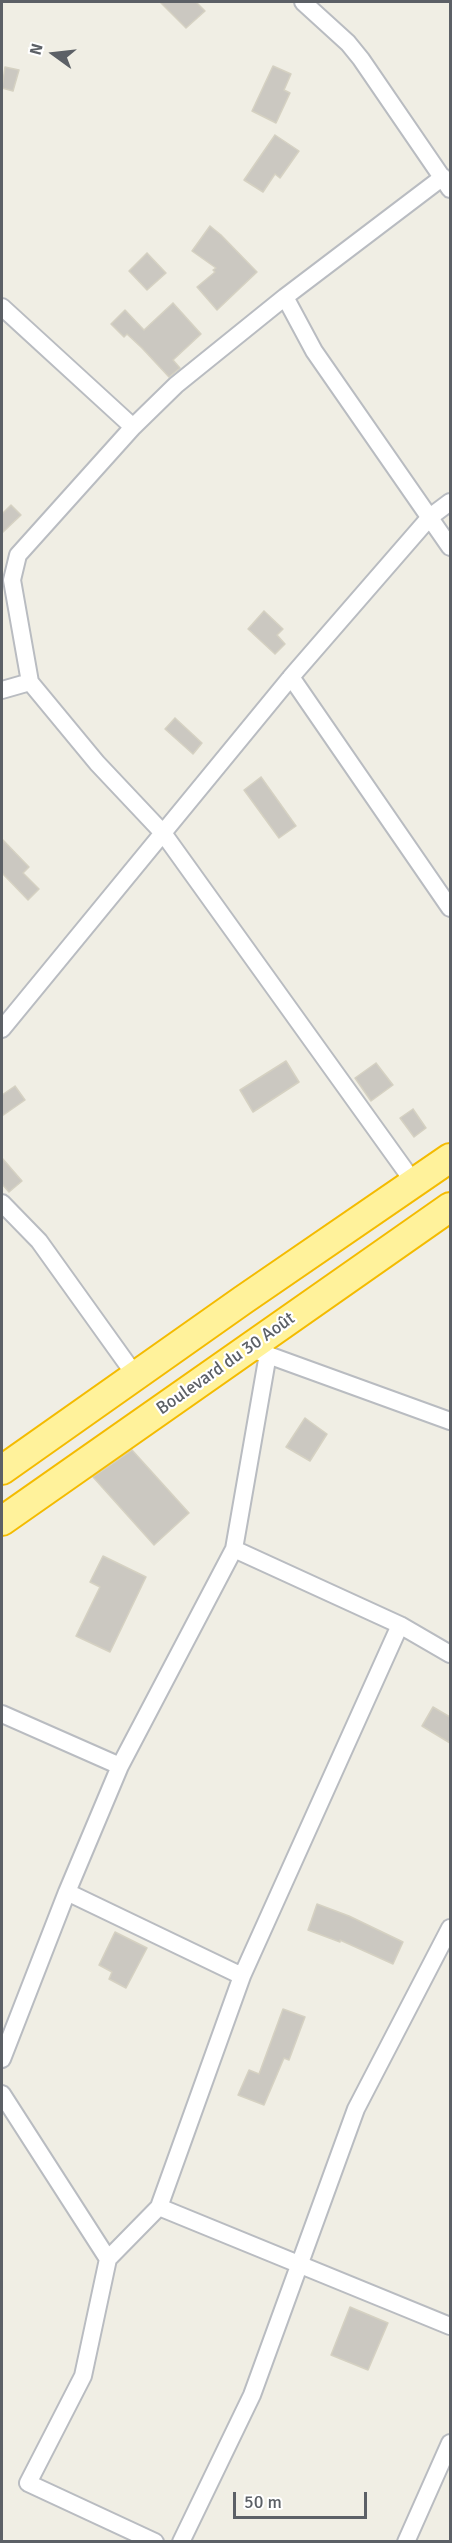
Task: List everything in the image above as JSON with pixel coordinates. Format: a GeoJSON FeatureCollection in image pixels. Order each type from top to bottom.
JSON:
{"type":"FeatureCollection","features":[{"type":"Feature","properties":{"kind":"highway"},"geometry":{"type":"LineString","coordinates":[[2,1470],[135,1375],[450,1158]]}},
{"type":"Feature","properties":{"kind":"highway","name":"Boulevard du 30 Août"},"geometry":{"type":"LineString","coordinates":[[2,1521],[258,1352],[450,1207]]}},
{"type":"Feature","properties":{"kind":"street"},"geometry":{"type":"LineString","coordinates":[[303,2],[348,43],[361,59],[447,183],[285,297],[176,385],[133,427],[18,555],[8,597],[30,682],[97,763],[162,833],[415,1184]]}},
{"type":"Feature","properties":{"kind":"street"},"geometry":{"type":"LineString","coordinates":[[285,297],[314,351],[450,548]]}},
{"type":"Feature","properties":{"kind":"street"},"geometry":{"type":"LineString","coordinates":[[2,307],[133,427]]}},
{"type":"Feature","properties":{"kind":"street"},"geometry":{"type":"LineString","coordinates":[[2,1029],[291,677],[430,517],[450,502]]}},
{"type":"Feature","properties":{"kind":"street"},"geometry":{"type":"LineString","coordinates":[[291,677],[450,908]]}},
{"type":"Feature","properties":{"kind":"street"},"geometry":{"type":"LineString","coordinates":[[2,690],[30,682]]}},
{"type":"Feature","properties":{"kind":"street"},"geometry":{"type":"LineString","coordinates":[[2,1203],[39,1241],[135,1375]]}},
{"type":"Feature","properties":{"kind":"street"},"geometry":{"type":"LineString","coordinates":[[2,2059],[67,1892],[120,1766],[234,1549],[258,1352],[450,1421]]}},
{"type":"Feature","properties":{"kind":"street"},"geometry":{"type":"LineString","coordinates":[[234,1549],[400,1625],[450,1654]]}},
{"type":"Feature","properties":{"kind":"street"},"geometry":{"type":"LineString","coordinates":[[155,2541],[28,2483],[83,2376],[108,2259],[159,2206],[242,1976],[400,1625]]}},
{"type":"Feature","properties":{"kind":"street"},"geometry":{"type":"LineString","coordinates":[[2,1714],[120,1766]]}},
{"type":"Feature","properties":{"kind":"street"},"geometry":{"type":"LineString","coordinates":[[67,1892],[242,1976]]}},
{"type":"Feature","properties":{"kind":"street"},"geometry":{"type":"LineString","coordinates":[[181,2541],[252,2395],[356,2109],[450,1929]]}},
{"type":"Feature","properties":{"kind":"street"},"geometry":{"type":"LineString","coordinates":[[2,2094],[108,2259]]}},
{"type":"Feature","properties":{"kind":"street"},"geometry":{"type":"LineString","coordinates":[[159,2206],[450,2326]]}},
{"type":"Feature","properties":{"kind":"street"},"geometry":{"type":"LineString","coordinates":[[406,2541],[450,2443]]}},
{"type":"Feature","properties":{"kind":"building"},"geometry":{"type":"Polygon","coordinates":[[[160,2],[196,2],[205,11],[186,28],[160,2]]]}},
{"type":"Feature","properties":{"kind":"building"},"geometry":{"type":"Polygon","coordinates":[[[273,66],[291,74],[284,90],[290,93],[276,123],[252,111],[273,66]]]}},
{"type":"Feature","properties":{"kind":"building"},"geometry":{"type":"Polygon","coordinates":[[[5,67],[19,70],[13,91],[2,88],[5,67]]]}},
{"type":"Feature","properties":{"kind":"building"},"geometry":{"type":"Polygon","coordinates":[[[275,135],[299,151],[280,178],[275,174],[263,192],[244,180],[275,135]]]}},
{"type":"Feature","properties":{"kind":"building"},"geometry":{"type":"Polygon","coordinates":[[[210,226],[257,272],[217,310],[197,287],[215,272],[213,270],[216,268],[192,251],[210,226]]]}},
{"type":"Feature","properties":{"kind":"building"},"geometry":{"type":"Polygon","coordinates":[[[147,253],[166,273],[147,290],[129,271],[147,253]]]}},
{"type":"Feature","properties":{"kind":"building"},"geometry":{"type":"Polygon","coordinates":[[[173,303],[201,334],[173,360],[180,368],[169,377],[127,334],[124,337],[111,324],[125,310],[144,330],[173,303]]]}},
{"type":"Feature","properties":{"kind":"building"},"geometry":{"type":"Polygon","coordinates":[[[11,505],[21,515],[2,533],[2,514],[11,505]]]}},
{"type":"Feature","properties":{"kind":"building"},"geometry":{"type":"Polygon","coordinates":[[[264,611],[283,629],[277,635],[285,644],[275,654],[248,629],[264,611]]]}},
{"type":"Feature","properties":{"kind":"building"},"geometry":{"type":"Polygon","coordinates":[[[175,718],[202,743],[193,754],[165,729],[175,718]]]}},
{"type":"Feature","properties":{"kind":"building"},"geometry":{"type":"Polygon","coordinates":[[[261,777],[296,826],[279,838],[244,790],[261,777]]]}},
{"type":"Feature","properties":{"kind":"building"},"geometry":{"type":"Polygon","coordinates":[[[2,839],[29,867],[23,873],[39,889],[28,900],[2,873],[2,839]]]}},
{"type":"Feature","properties":{"kind":"building"},"geometry":{"type":"Polygon","coordinates":[[[286,1061],[299,1082],[253,1112],[240,1090],[286,1061]]]}},
{"type":"Feature","properties":{"kind":"building"},"geometry":{"type":"Polygon","coordinates":[[[376,1063],[393,1085],[371,1101],[355,1078],[376,1063]]]}},
{"type":"Feature","properties":{"kind":"building"},"geometry":{"type":"Polygon","coordinates":[[[15,1086],[25,1100],[2,1116],[2,1095],[15,1086]]]}},
{"type":"Feature","properties":{"kind":"building"},"geometry":{"type":"Polygon","coordinates":[[[413,1109],[426,1128],[414,1137],[400,1118],[413,1109]]]}},
{"type":"Feature","properties":{"kind":"building"},"geometry":{"type":"Polygon","coordinates":[[[2,1158],[22,1181],[9,1192],[2,1184],[2,1158]]]}},
{"type":"Feature","properties":{"kind":"building"},"geometry":{"type":"Polygon","coordinates":[[[305,1418],[327,1434],[310,1461],[286,1447],[305,1418]]]}},
{"type":"Feature","properties":{"kind":"building"},"geometry":{"type":"Polygon","coordinates":[[[132,1450],[189,1513],[154,1545],[93,1477],[132,1450]]]}},
{"type":"Feature","properties":{"kind":"building"},"geometry":{"type":"Polygon","coordinates":[[[103,1556],[146,1577],[110,1652],[76,1636],[100,1587],[90,1582],[103,1556]]]}},
{"type":"Feature","properties":{"kind":"building"},"geometry":{"type":"Polygon","coordinates":[[[433,1707],[450,1717],[450,1743],[422,1726],[433,1707]]]}},
{"type":"Feature","properties":{"kind":"building"},"geometry":{"type":"Polygon","coordinates":[[[317,1904],[349,1916],[403,1942],[393,1964],[340,1940],[340,1942],[308,1930],[317,1904]]]}},
{"type":"Feature","properties":{"kind":"building"},"geometry":{"type":"Polygon","coordinates":[[[115,1932],[147,1948],[126,1988],[109,1979],[112,1972],[99,1965],[115,1932]]]}},
{"type":"Feature","properties":{"kind":"building"},"geometry":{"type":"Polygon","coordinates":[[[283,2009],[305,2017],[289,2060],[284,2058],[264,2105],[238,2095],[249,2070],[259,2074],[283,2009]]]}},
{"type":"Feature","properties":{"kind":"building"},"geometry":{"type":"Polygon","coordinates":[[[350,2307],[388,2323],[368,2370],[331,2355],[350,2307]]]}}]}
